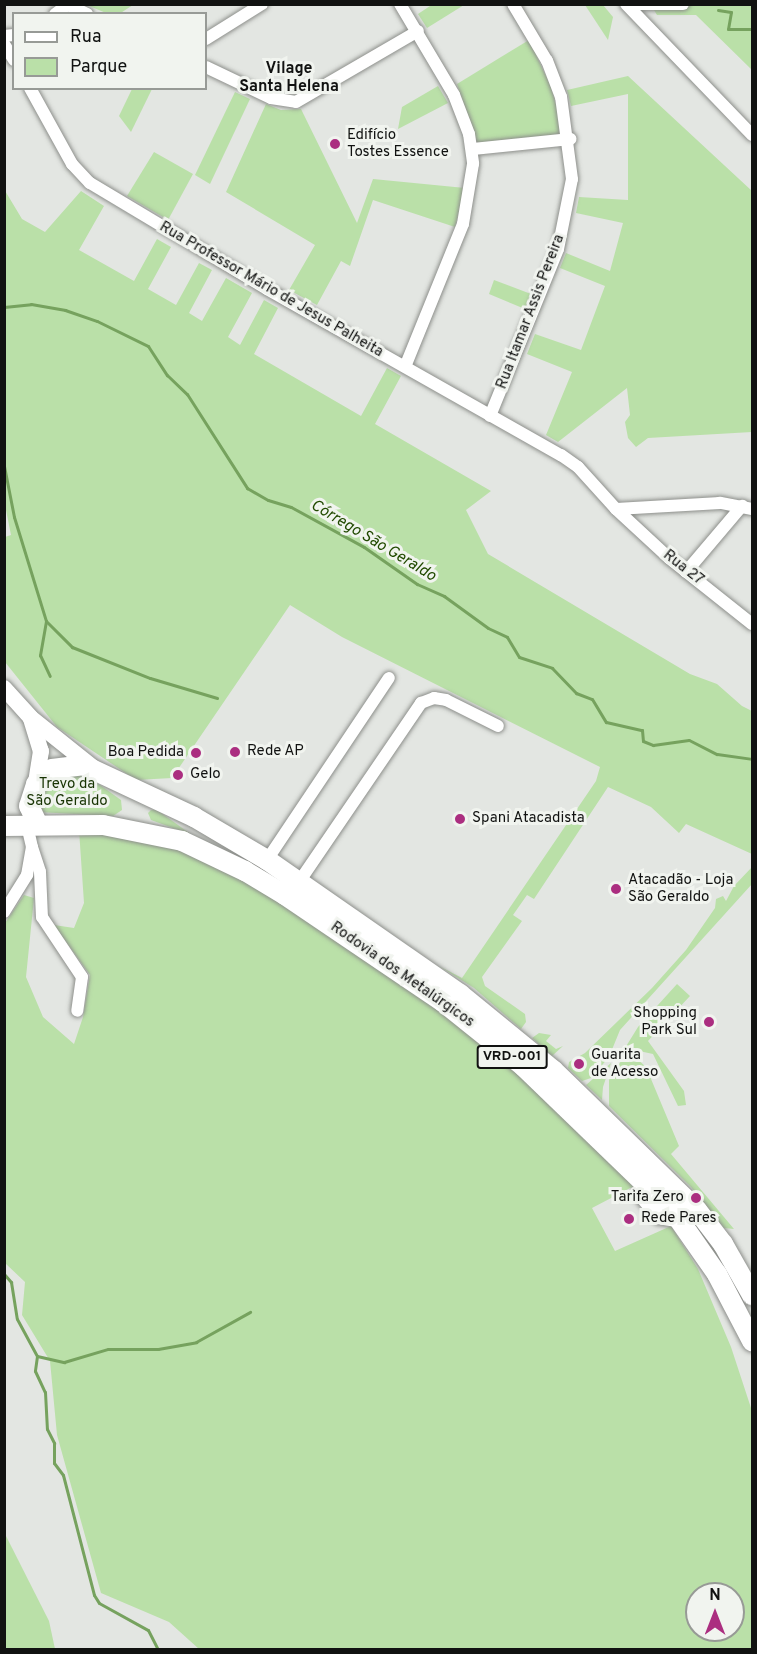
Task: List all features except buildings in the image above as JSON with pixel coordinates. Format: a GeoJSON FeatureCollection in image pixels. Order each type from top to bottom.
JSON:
{"type":"FeatureCollection","features":[{"type":"Feature","properties":{"kind":"main road"},"geometry":{"type":"LineString","coordinates":[[4,688],[31,718],[96,770]]}},
{"type":"Feature","properties":{"kind":"main road"},"geometry":{"type":"LineString","coordinates":[[31,718],[41,751],[30,812],[33,825]]}},
{"type":"Feature","properties":{"kind":"main road","name":"VRD-001"},"geometry":{"type":"LineString","coordinates":[[4,816],[60,767],[74,765],[96,770],[194,817],[267,860],[460,994],[553,1070],[697,1210],[723,1244],[753,1295]]}},
{"type":"Feature","properties":{"kind":"main road","name":"Rodovia dos Metalúrgicos"},"geometry":{"type":"LineString","coordinates":[[4,826],[124,826],[201,849],[285,895],[463,1017],[524,1067],[643,1180],[682,1222],[717,1274],[753,1341]]}},
{"type":"Feature","properties":{"kind":"street"},"geometry":{"type":"LineString","coordinates":[[207,38],[262,4]]}},
{"type":"Feature","properties":{"kind":"street"},"geometry":{"type":"LineString","coordinates":[[400,4],[454,94],[472,149],[473,181],[463,224],[405,367]]}},
{"type":"Feature","properties":{"kind":"street","name":"Rua Itamar Assis Pereira"},"geometry":{"type":"LineString","coordinates":[[490,416],[558,249],[570,199],[570,140],[555,80],[513,4]]}},
{"type":"Feature","properties":{"kind":"street"},"geometry":{"type":"LineString","coordinates":[[627,4],[682,4]]}},
{"type":"Feature","properties":{"kind":"street"},"geometry":{"type":"LineString","coordinates":[[627,4],[753,135]]}},
{"type":"Feature","properties":{"kind":"street"},"geometry":{"type":"LineString","coordinates":[[69,5],[83,12]]}},
{"type":"Feature","properties":{"kind":"street"},"geometry":{"type":"LineString","coordinates":[[207,67],[271,98],[296,102],[418,31]]}},
{"type":"Feature","properties":{"kind":"street"},"geometry":{"type":"LineString","coordinates":[[4,44],[12,57]]}},
{"type":"Feature","properties":{"kind":"street","name":"Rua Professor Mário de Jesus Palheita"},"geometry":{"type":"LineString","coordinates":[[31,90],[66,154],[90,183],[405,367],[553,450]]}},
{"type":"Feature","properties":{"kind":"street"},"geometry":{"type":"LineString","coordinates":[[472,149],[570,140]]}},
{"type":"Feature","properties":{"kind":"street","name":"Rua 27"},"geometry":{"type":"LineString","coordinates":[[553,450],[578,467],[616,509],[687,572],[753,624]]}},
{"type":"Feature","properties":{"kind":"street"},"geometry":{"type":"LineString","coordinates":[[616,509],[708,503],[747,508]]}},
{"type":"Feature","properties":{"kind":"street"},"geometry":{"type":"LineString","coordinates":[[687,572],[747,508]]}},
{"type":"Feature","properties":{"kind":"street"},"geometry":{"type":"LineString","coordinates":[[267,860],[389,678]]}},
{"type":"Feature","properties":{"kind":"street"},"geometry":{"type":"LineString","coordinates":[[299,882],[421,703],[434,698],[446,700],[498,726]]}},
{"type":"Feature","properties":{"kind":"street"},"geometry":{"type":"LineString","coordinates":[[4,912],[24,882],[32,847],[33,825]]}},
{"type":"Feature","properties":{"kind":"street"},"geometry":{"type":"LineString","coordinates":[[32,847],[40,872],[42,917],[82,977],[77,1011]]}},
{"type":"Feature","properties":{"kind":"green space"},"geometry":{"type":"Polygon","coordinates":[[[433,4],[464,5],[427,28],[418,14],[433,4]]]}},
{"type":"Feature","properties":{"kind":"green space"},"geometry":{"type":"Polygon","coordinates":[[[87,5],[133,5],[122,12],[104,12],[87,5]]]}},
{"type":"Feature","properties":{"kind":"green space"},"geometry":{"type":"Polygon","coordinates":[[[585,5],[603,5],[613,17],[608,40],[585,5]]]}},
{"type":"Feature","properties":{"kind":"green space"},"geometry":{"type":"Polygon","coordinates":[[[651,5],[752,5],[752,70],[696,15],[657,15],[651,5]]]}},
{"type":"Feature","properties":{"kind":"green space"},"geometry":{"type":"Polygon","coordinates":[[[529,40],[551,87],[564,134],[477,143],[457,84],[529,40]]]}},
{"type":"Feature","properties":{"kind":"green space"},"geometry":{"type":"Polygon","coordinates":[[[628,76],[752,191],[752,432],[648,438],[636,447],[628,438],[625,422],[630,415],[627,388],[558,442],[546,435],[572,372],[527,354],[535,334],[581,350],[605,286],[560,268],[566,253],[610,271],[623,223],[576,213],[579,197],[628,200],[628,94],[571,106],[567,90],[628,76]]]}},
{"type":"Feature","properties":{"kind":"green space"},"geometry":{"type":"Polygon","coordinates":[[[438,86],[448,103],[398,129],[402,107],[438,86]]]}},
{"type":"Feature","properties":{"kind":"green space"},"geometry":{"type":"Polygon","coordinates":[[[132,90],[152,90],[131,132],[119,116],[132,90]]]}},
{"type":"Feature","properties":{"kind":"green space"},"geometry":{"type":"Polygon","coordinates":[[[235,92],[250,99],[210,184],[195,175],[235,92]]]}},
{"type":"Feature","properties":{"kind":"green space"},"geometry":{"type":"Polygon","coordinates":[[[266,104],[281,110],[301,109],[357,223],[373,179],[465,188],[455,227],[373,200],[350,266],[341,261],[317,305],[289,290],[315,245],[226,192],[266,104]]]}},
{"type":"Feature","properties":{"kind":"green space"},"geometry":{"type":"Polygon","coordinates":[[[154,152],[193,174],[168,220],[127,196],[154,152]]]}},
{"type":"Feature","properties":{"kind":"green space"},"geometry":{"type":"Polygon","coordinates":[[[4,189],[22,219],[45,232],[81,191],[104,206],[79,250],[134,281],[157,239],[171,247],[148,289],[176,305],[199,263],[212,270],[189,313],[202,321],[226,278],[252,293],[228,337],[240,345],[264,300],[278,308],[254,354],[361,416],[387,368],[401,376],[375,424],[491,491],[466,510],[488,554],[690,674],[717,684],[742,706],[752,711],[752,854],[686,824],[679,833],[651,807],[608,787],[534,899],[527,895],[513,915],[522,921],[482,977],[485,986],[525,1014],[526,1022],[521,1029],[474,988],[439,966],[462,978],[596,781],[600,767],[342,637],[290,605],[172,778],[136,780],[57,727],[5,662],[5,537],[11,535],[4,500],[4,189]]]}},
{"type":"Feature","properties":{"kind":"green space"},"geometry":{"type":"Polygon","coordinates":[[[494,280],[531,294],[525,309],[489,294],[494,280]]]}},
{"type":"Feature","properties":{"kind":"green space","name":"Trevo da São Geraldo"},"geometry":{"type":"Polygon","coordinates":[[[56,774],[86,775],[121,800],[122,810],[113,816],[37,812],[34,802],[56,774]]]}},
{"type":"Feature","properties":{"kind":"green space"},"geometry":{"type":"Polygon","coordinates":[[[151,810],[157,810],[192,835],[151,820],[148,813],[151,810]]]}},
{"type":"Feature","properties":{"kind":"green space"},"geometry":{"type":"Polygon","coordinates":[[[79,830],[175,848],[226,869],[278,900],[414,992],[511,1067],[636,1185],[592,1208],[615,1251],[671,1226],[698,1269],[731,1347],[752,1411],[752,1649],[199,1649],[169,1622],[101,1593],[57,1435],[50,1361],[22,1315],[25,1282],[5,1263],[5,923],[24,895],[34,898],[26,977],[43,1017],[74,1044],[83,1017],[90,975],[54,925],[74,928],[84,903],[79,830]]]}},
{"type":"Feature","properties":{"kind":"green space"},"geometry":{"type":"Polygon","coordinates":[[[752,867],[752,884],[620,1030],[609,1057],[591,1078],[582,1081],[568,1068],[569,1062],[585,1053],[652,988],[686,950],[715,908],[716,899],[723,896],[726,901],[734,886],[752,867]]]}},
{"type":"Feature","properties":{"kind":"green space"},"geometry":{"type":"Polygon","coordinates":[[[677,984],[690,996],[648,1041],[684,1091],[686,1105],[678,1106],[653,1054],[625,1048],[638,1027],[677,984]]]}},
{"type":"Feature","properties":{"kind":"green space"},"geometry":{"type":"Polygon","coordinates":[[[539,1033],[551,1035],[546,1041],[556,1049],[563,1046],[552,1056],[532,1038],[539,1033]]]}},
{"type":"Feature","properties":{"kind":"green space"},"geometry":{"type":"Polygon","coordinates":[[[635,1057],[646,1067],[679,1146],[671,1154],[734,1229],[724,1228],[691,1187],[609,1106],[609,1080],[623,1058],[635,1057]]]}},
{"type":"Feature","properties":{"kind":"green space"},"geometry":{"type":"Polygon","coordinates":[[[611,1063],[603,1087],[602,1100],[586,1085],[611,1063]]]}},
{"type":"Feature","properties":{"kind":"green space"},"geometry":{"type":"Polygon","coordinates":[[[4,1532],[49,1621],[55,1649],[5,1649],[4,1532]]]}},
{"type":"Feature","properties":{"kind":"waterway"},"geometry":{"type":"LineString","coordinates":[[718,10],[731,12],[728,29],[752,29]]}},
{"type":"Feature","properties":{"kind":"waterway","name":"Córrego São Geraldo"},"geometry":{"type":"LineString","coordinates":[[4,307],[31,304],[65,310],[97,321],[148,346],[167,375],[187,394],[247,488],[268,500],[291,507],[364,547],[417,584],[444,596],[488,628],[507,637],[519,657],[552,668],[576,693],[592,699],[606,722],[642,730],[643,741],[653,745],[689,740],[717,754],[752,759]]}},
{"type":"Feature","properties":{"kind":"waterway"},"geometry":{"type":"LineString","coordinates":[[4,466],[14,517],[46,621],[40,655],[50,676]]}},
{"type":"Feature","properties":{"kind":"waterway"},"geometry":{"type":"LineString","coordinates":[[46,621],[72,647],[150,678],[217,698]]}},
{"type":"Feature","properties":{"kind":"waterway"},"geometry":{"type":"LineString","coordinates":[[4,1274],[11,1282],[17,1319],[37,1356],[35,1371],[45,1392],[47,1429],[54,1443],[54,1463],[63,1475],[94,1595],[99,1603],[148,1630],[158,1650]]}},
{"type":"Feature","properties":{"kind":"waterway"},"geometry":{"type":"LineString","coordinates":[[37,1356],[64,1362],[108,1349],[158,1349],[196,1342],[250,1312]]}},
{"type":"Feature","properties":{"kind":"place","name":"Edifício Tostes Essence"},"geometry":{"type":"Point","coordinates":[335,144]}},
{"type":"Feature","properties":{"kind":"place","name":"Rede AP"},"geometry":{"type":"Point","coordinates":[235,752]}},
{"type":"Feature","properties":{"kind":"place","name":"Boa Pedida"},"geometry":{"type":"Point","coordinates":[196,753]}},
{"type":"Feature","properties":{"kind":"place","name":"Gelo"},"geometry":{"type":"Point","coordinates":[178,775]}},
{"type":"Feature","properties":{"kind":"place","name":"Spani Atacadista"},"geometry":{"type":"Point","coordinates":[460,819]}},
{"type":"Feature","properties":{"kind":"place","name":"Atacadão - Loja São Geraldo"},"geometry":{"type":"Point","coordinates":[616,889]}},
{"type":"Feature","properties":{"kind":"place","name":"Shopping Park Sul"},"geometry":{"type":"Point","coordinates":[709,1022]}},
{"type":"Feature","properties":{"kind":"place","name":"Guarita de Acesso"},"geometry":{"type":"Point","coordinates":[579,1064]}},
{"type":"Feature","properties":{"kind":"place","name":"Tarifa Zero"},"geometry":{"type":"Point","coordinates":[696,1198]}},
{"type":"Feature","properties":{"kind":"place","name":"Rede Pares"},"geometry":{"type":"Point","coordinates":[629,1219]}},
{"type":"Feature","properties":{"kind":"district","name":"Vilage Santa Helena"},"geometry":{"type":"Point","coordinates":[289,78]}}]}
